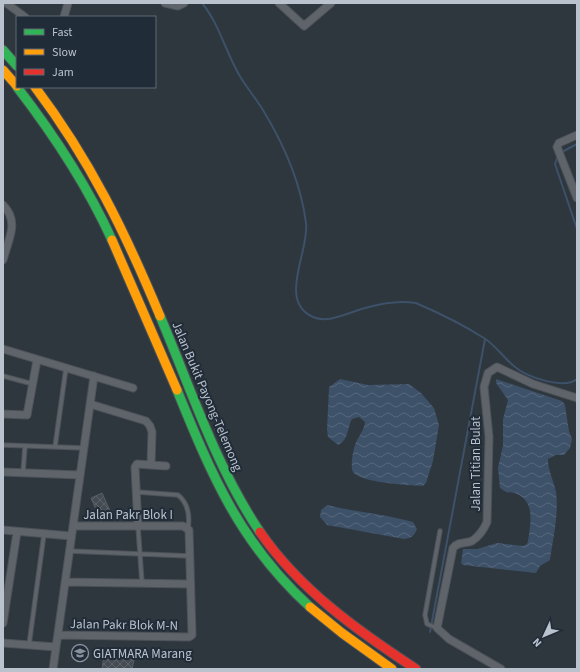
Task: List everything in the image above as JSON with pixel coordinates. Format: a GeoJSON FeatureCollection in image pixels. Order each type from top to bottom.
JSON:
{"type":"FeatureCollection","features":[{"type":"Feature","properties":{"kind":"highway"},"geometry":{"type":"LineString","coordinates":[[3,50],[16,65]]}},
{"type":"Feature","properties":{"kind":"highway","name":"Jalan Bukit Payong-Telemong"},"geometry":{"type":"LineString","coordinates":[[3,70],[16,86]]}},
{"type":"Feature","properties":{"kind":"highway","name":"Jalan Bukit Payong-Telemong"},"geometry":{"type":"LineString","coordinates":[[18,88],[36,110],[79,176],[115,244],[208,465],[244,531],[268,564],[308,606],[343,635],[392,669]]}},
{"type":"Feature","properties":{"kind":"highway","name":"Jalan Bukit Payong-Telemong"},"geometry":{"type":"LineString","coordinates":[[36,88],[47,102],[90,169],[127,238],[220,460],[255,524],[278,556],[317,596],[351,625],[416,669]]}},
{"type":"Feature","properties":{"kind":"street"},"geometry":{"type":"LineString","coordinates":[[6,3],[24,16]]}},
{"type":"Feature","properties":{"kind":"street"},"geometry":{"type":"LineString","coordinates":[[64,16],[68,3]]}},
{"type":"Feature","properties":{"kind":"street"},"geometry":{"type":"LineString","coordinates":[[165,3],[178,6],[184,3]]}},
{"type":"Feature","properties":{"kind":"street"},"geometry":{"type":"LineString","coordinates":[[279,3],[304,26],[331,3]]}},
{"type":"Feature","properties":{"kind":"street"},"geometry":{"type":"LineString","coordinates":[[577,135],[559,143],[557,148],[577,198]]}},
{"type":"Feature","properties":{"kind":"street"},"geometry":{"type":"LineString","coordinates":[[3,205],[10,213],[13,224],[3,260]]}},
{"type":"Feature","properties":{"kind":"street"},"geometry":{"type":"LineString","coordinates":[[3,349],[133,388]]}},
{"type":"Feature","properties":{"kind":"street"},"geometry":{"type":"LineString","coordinates":[[3,414],[27,415],[37,360]]}},
{"type":"Feature","properties":{"kind":"street","name":"Jalan Titian Bulat"},"geometry":{"type":"LineString","coordinates":[[437,628],[453,548],[459,543],[474,539],[482,531],[487,522],[489,437],[484,388],[488,373],[497,367],[533,384],[577,398]]}},
{"type":"Feature","properties":{"kind":"street"},"geometry":{"type":"LineString","coordinates":[[53,669],[94,376]]}},
{"type":"Feature","properties":{"kind":"street"},"geometry":{"type":"LineString","coordinates":[[90,404],[146,421],[152,432],[151,465]]}},
{"type":"Feature","properties":{"kind":"street"},"geometry":{"type":"LineString","coordinates":[[138,526],[135,466],[137,464],[166,466]]}},
{"type":"Feature","properties":{"kind":"street"},"geometry":{"type":"LineString","coordinates":[[3,472],[80,475]]}},
{"type":"Feature","properties":{"kind":"street","name":"Jalan Pakr Blok I"},"geometry":{"type":"LineString","coordinates":[[73,526],[186,527]]}},
{"type":"Feature","properties":{"kind":"street"},"geometry":{"type":"LineString","coordinates":[[65,582],[190,584],[190,556],[186,527]]}},
{"type":"Feature","properties":{"kind":"street"},"geometry":{"type":"LineString","coordinates":[[3,530],[72,536]]}},
{"type":"Feature","properties":{"kind":"street"},"geometry":{"type":"LineString","coordinates":[[3,623],[6,587],[17,532]]}},
{"type":"Feature","properties":{"kind":"street","name":"Jalan Pakr Blok M-N"},"geometry":{"type":"LineString","coordinates":[[58,635],[189,637],[192,635],[190,584]]}},
{"type":"Feature","properties":{"kind":"street"},"geometry":{"type":"LineString","coordinates":[[437,628],[449,639],[501,669]]}},
{"type":"Feature","properties":{"kind":"street"},"geometry":{"type":"LineString","coordinates":[[3,643],[56,647]]}},
{"type":"Feature","properties":{"kind":"lane"},"geometry":{"type":"LineString","coordinates":[[55,447],[66,368]]}},
{"type":"Feature","properties":{"kind":"lane"},"geometry":{"type":"LineString","coordinates":[[3,376],[33,384]]}},
{"type":"Feature","properties":{"kind":"lane"},"geometry":{"type":"LineString","coordinates":[[3,445],[84,448]]}},
{"type":"Feature","properties":{"kind":"lane"},"geometry":{"type":"LineString","coordinates":[[23,473],[25,446]]}},
{"type":"Feature","properties":{"kind":"lane"},"geometry":{"type":"LineString","coordinates":[[136,492],[178,495],[185,502],[187,509],[189,519],[186,527]]}},
{"type":"Feature","properties":{"kind":"lane"},"geometry":{"type":"LineString","coordinates":[[138,526],[142,584]]}},
{"type":"Feature","properties":{"kind":"lane"},"geometry":{"type":"LineString","coordinates":[[437,628],[427,624],[425,616],[440,531]]}},
{"type":"Feature","properties":{"kind":"lane"},"geometry":{"type":"LineString","coordinates":[[28,645],[44,534]]}},
{"type":"Feature","properties":{"kind":"lane"},"geometry":{"type":"LineString","coordinates":[[69,551],[190,556]]}},
{"type":"Feature","properties":{"kind":"water"},"geometry":{"type":"Polygon","coordinates":[[[340,379],[368,385],[409,384],[421,393],[434,408],[439,425],[433,461],[426,483],[423,486],[396,484],[365,479],[353,472],[353,451],[365,422],[359,417],[352,419],[346,437],[342,443],[338,445],[328,437],[327,430],[329,387],[340,379]]]}},
{"type":"Feature","properties":{"kind":"water"},"geometry":{"type":"Polygon","coordinates":[[[496,379],[562,401],[565,405],[569,431],[572,439],[570,448],[564,455],[556,455],[548,459],[556,492],[556,518],[550,560],[540,566],[536,573],[463,565],[461,563],[463,549],[477,549],[497,543],[523,546],[527,544],[528,541],[530,515],[527,503],[517,494],[507,492],[500,488],[498,468],[503,445],[503,419],[508,400],[496,383],[496,379]]]}},
{"type":"Feature","properties":{"kind":"water"},"geometry":{"type":"Polygon","coordinates":[[[327,505],[413,522],[417,529],[412,536],[404,539],[327,525],[320,517],[321,510],[327,505]]]}},
{"type":"Feature","properties":{"kind":"building"},"geometry":{"type":"Polygon","coordinates":[[[102,493],[112,515],[101,521],[91,498],[102,493]]]}},
{"type":"Feature","properties":{"kind":"building"},"geometry":{"type":"Polygon","coordinates":[[[104,655],[134,660],[132,669],[102,669],[104,655]]]}},
{"type":"Feature","properties":{"kind":"waterway"},"geometry":{"type":"LineString","coordinates":[[202,3],[214,21],[241,78],[260,106],[277,136],[290,164],[300,194],[304,208],[306,234],[296,287],[297,299],[303,309],[313,317],[326,319],[339,317],[384,303],[416,303],[450,319],[484,338],[515,367],[528,375],[555,383],[571,382],[577,379]]}},
{"type":"Feature","properties":{"kind":"waterway"},"geometry":{"type":"LineString","coordinates":[[560,153],[577,144]]}},
{"type":"Feature","properties":{"kind":"waterway"},"geometry":{"type":"LineString","coordinates":[[558,156],[555,164],[577,229]]}},
{"type":"Feature","properties":{"kind":"waterway"},"geometry":{"type":"LineString","coordinates":[[430,632],[485,339]]}},
{"type":"Feature","properties":{"kind":"traffic: fast"},"geometry":{"type":"LineString","coordinates":[[3,50],[16,65]]}},
{"type":"Feature","properties":{"kind":"traffic: fast"},"geometry":{"type":"LineString","coordinates":[[18,88],[44,123],[81,180],[112,240]]}},
{"type":"Feature","properties":{"kind":"traffic: fast"},"geometry":{"type":"LineString","coordinates":[[160,316],[217,454],[244,507],[260,532]]}},
{"type":"Feature","properties":{"kind":"traffic: fast"},"geometry":{"type":"LineString","coordinates":[[177,390],[216,480],[230,507],[246,533],[265,558],[286,583],[310,607]]}},
{"type":"Feature","properties":{"kind":"traffic: slow"},"geometry":{"type":"LineString","coordinates":[[3,70],[16,85]]}},
{"type":"Feature","properties":{"kind":"traffic: slow"},"geometry":{"type":"LineString","coordinates":[[36,88],[73,142],[105,197],[120,226],[160,316]]}},
{"type":"Feature","properties":{"kind":"traffic: slow"},"geometry":{"type":"LineString","coordinates":[[112,240],[177,390]]}},
{"type":"Feature","properties":{"kind":"traffic: slow"},"geometry":{"type":"LineString","coordinates":[[310,607],[342,633],[392,669]]}},
{"type":"Feature","properties":{"kind":"traffic: jam"},"geometry":{"type":"LineString","coordinates":[[260,532],[293,573],[331,608],[373,640],[416,669]]}},
{"type":"Feature","properties":{"kind":"place","name":"GIATMARA Marang"},"geometry":{"type":"Point","coordinates":[80,653]}}]}
